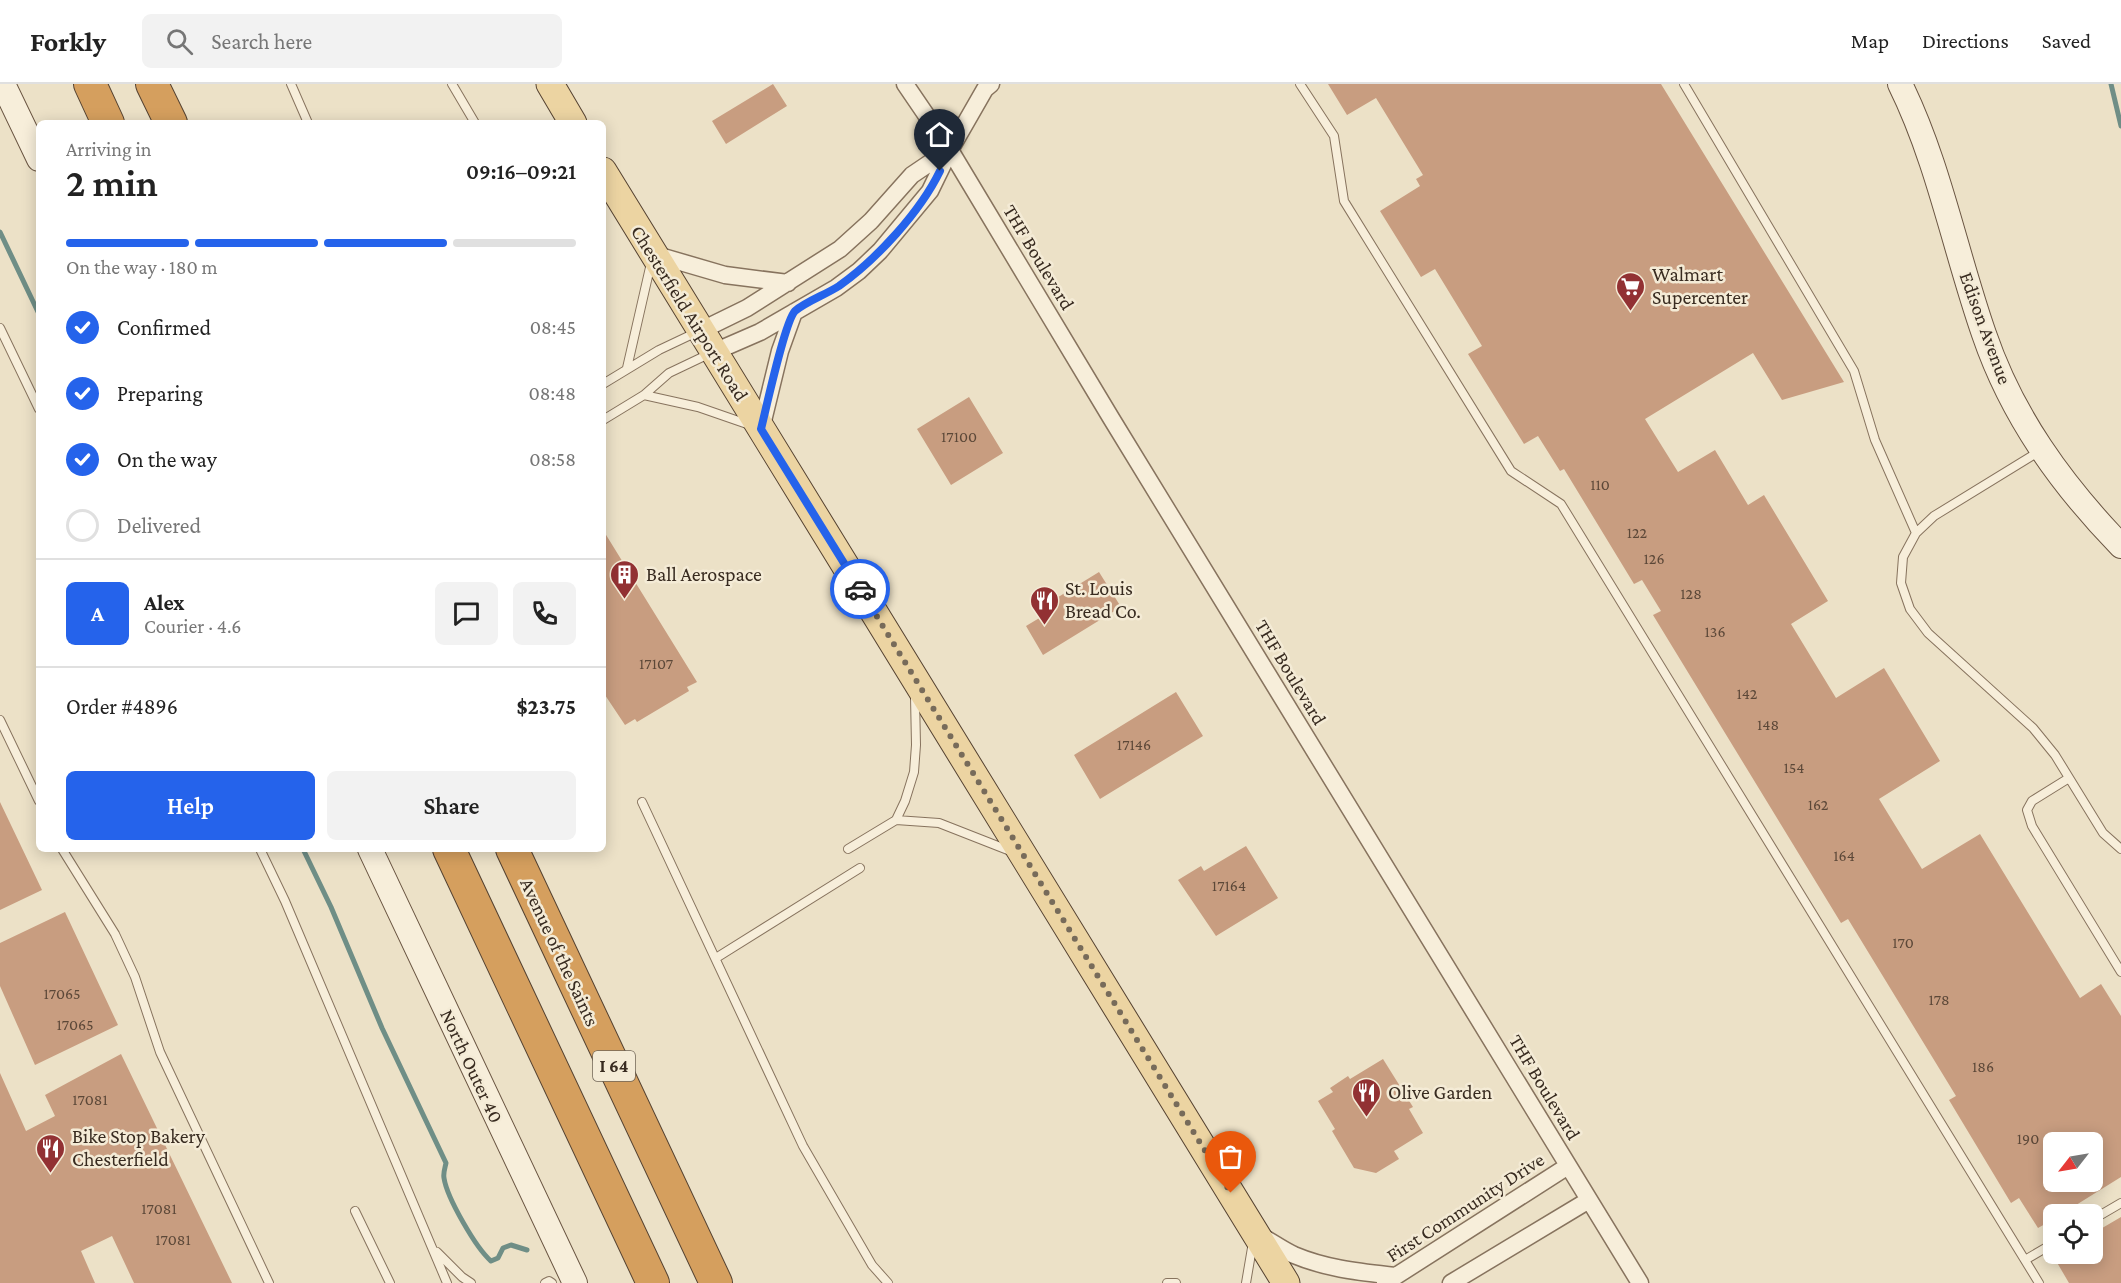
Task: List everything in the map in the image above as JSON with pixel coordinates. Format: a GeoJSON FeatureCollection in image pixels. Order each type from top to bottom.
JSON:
{"type":"FeatureCollection","features":[{"type":"Feature","properties":{"kind":"highway"},"geometry":{"type":"LineString","coordinates":[[90,84],[107,120]]}},
{"type":"Feature","properties":{"kind":"highway"},"geometry":{"type":"LineString","coordinates":[[152,84],[170,120]]}},
{"type":"Feature","properties":{"kind":"highway"},"geometry":{"type":"LineString","coordinates":[[450,852],[653,1283]]}},
{"type":"Feature","properties":{"kind":"highway","name":"Avenue of the Saints"},"geometry":{"type":"LineString","coordinates":[[513,852],[716,1283]]}},
{"type":"Feature","properties":{"kind":"main road"},"geometry":{"type":"LineString","coordinates":[[550,84],[571,120]]}},
{"type":"Feature","properties":{"kind":"main road","name":"Chesterfield Airport Road"},"geometry":{"type":"LineString","coordinates":[[606,176],[1286,1283]]}},
{"type":"Feature","properties":{"kind":"street"},"geometry":{"type":"LineString","coordinates":[[3,84],[36,153]]}},
{"type":"Feature","properties":{"kind":"street","name":"THF Boulevard"},"geometry":{"type":"LineString","coordinates":[[905,84],[950,150],[1111,418],[1640,1283]]}},
{"type":"Feature","properties":{"kind":"street"},"geometry":{"type":"LineString","coordinates":[[707,341],[760,332],[851,277],[880,251],[930,191],[984,89],[991,84]]}},
{"type":"Feature","properties":{"kind":"street","name":"Edison Avenue"},"geometry":{"type":"LineString","coordinates":[[1900,84],[1913,110],[1927,148],[1984,336],[2014,403],[2041,450],[2065,484],[2092,517],[2121,546]]}},
{"type":"Feature","properties":{"kind":"street"},"geometry":{"type":"LineString","coordinates":[[707,341],[747,308],[840,249],[871,221],[912,175],[950,150]]}},
{"type":"Feature","properties":{"kind":"street"},"geometry":{"type":"LineString","coordinates":[[653,254],[725,275],[788,283]]}},
{"type":"Feature","properties":{"kind":"street"},"geometry":{"type":"LineString","coordinates":[[761,429],[780,351],[794,312]]}},
{"type":"Feature","properties":{"kind":"street","name":"North Outer 40"},"geometry":{"type":"LineString","coordinates":[[371,852],[567,1282]]}},
{"type":"Feature","properties":{"kind":"street","name":"First Community Drive"},"geometry":{"type":"LineString","coordinates":[[1390,1279],[1568,1166]]}},
{"type":"Feature","properties":{"kind":"street"},"geometry":{"type":"LineString","coordinates":[[1451,1283],[1589,1200]]}},
{"type":"Feature","properties":{"kind":"street"},"geometry":{"type":"LineString","coordinates":[[1255,1233],[1292,1254],[1317,1263],[1390,1279]]}},
{"type":"Feature","properties":{"kind":"lane"},"geometry":{"type":"LineString","coordinates":[[291,84],[307,120]]}},
{"type":"Feature","properties":{"kind":"lane"},"geometry":{"type":"LineString","coordinates":[[452,84],[473,120]]}},
{"type":"Feature","properties":{"kind":"lane"},"geometry":{"type":"LineString","coordinates":[[1300,84],[1334,136],[1344,201],[1511,471],[1561,504],[2039,1283]]}},
{"type":"Feature","properties":{"kind":"lane"},"geometry":{"type":"LineString","coordinates":[[1684,84],[1854,371],[1875,440],[1916,533]]}},
{"type":"Feature","properties":{"kind":"lane"},"geometry":{"type":"LineString","coordinates":[[627,368],[653,254]]}},
{"type":"Feature","properties":{"kind":"lane"},"geometry":{"type":"LineString","coordinates":[[0,328],[36,403]]}},
{"type":"Feature","properties":{"kind":"lane"},"geometry":{"type":"LineString","coordinates":[[606,382],[659,350],[707,341]]}},
{"type":"Feature","properties":{"kind":"lane"},"geometry":{"type":"LineString","coordinates":[[606,418],[644,395],[707,341]]}},
{"type":"Feature","properties":{"kind":"lane"},"geometry":{"type":"LineString","coordinates":[[644,395],[698,407],[761,429]]}},
{"type":"Feature","properties":{"kind":"lane"},"geometry":{"type":"LineString","coordinates":[[2041,450],[1934,516],[1916,533],[1903,557],[1901,583],[1910,609],[1928,633],[2033,728],[2055,755],[2103,833],[2121,849]]}},
{"type":"Feature","properties":{"kind":"lane"},"geometry":{"type":"LineString","coordinates":[[848,849],[896,820],[905,801],[915,772],[915,677]]}},
{"type":"Feature","properties":{"kind":"lane"},"geometry":{"type":"LineString","coordinates":[[0,720],[36,795]]}},
{"type":"Feature","properties":{"kind":"lane"},"geometry":{"type":"LineString","coordinates":[[2069,778],[2032,801],[2027,810],[2031,826],[2121,972]]}},
{"type":"Feature","properties":{"kind":"lane"},"geometry":{"type":"LineString","coordinates":[[642,802],[804,1146],[872,1265],[888,1283]]}},
{"type":"Feature","properties":{"kind":"lane"},"geometry":{"type":"LineString","coordinates":[[896,820],[939,823],[1023,856]]}},
{"type":"Feature","properties":{"kind":"lane"},"geometry":{"type":"LineString","coordinates":[[64,852],[115,934],[135,977],[160,1052],[269,1283]]}},
{"type":"Feature","properties":{"kind":"lane"},"geometry":{"type":"LineString","coordinates":[[261,852],[289,910],[447,1283]]}},
{"type":"Feature","properties":{"kind":"lane"},"geometry":{"type":"LineString","coordinates":[[716,958],[860,868]]}},
{"type":"Feature","properties":{"kind":"lane"},"geometry":{"type":"LineString","coordinates":[[2103,1214],[2121,1203]]}},
{"type":"Feature","properties":{"kind":"lane"},"geometry":{"type":"LineString","coordinates":[[355,1211],[390,1283]]}},
{"type":"Feature","properties":{"kind":"lane"},"geometry":{"type":"LineString","coordinates":[[1246,1283],[1255,1233]]}},
{"type":"Feature","properties":{"kind":"lane"},"geometry":{"type":"LineString","coordinates":[[432,1247],[471,1283]]}},
{"type":"Feature","properties":{"kind":"lane"},"geometry":{"type":"LineString","coordinates":[[2025,1260],[2043,1249]]}},
{"type":"Feature","properties":{"kind":"lane"},"geometry":{"type":"LineString","coordinates":[[545,1283],[549,1281],[567,1282]]}},
{"type":"Feature","properties":{"kind":"lane"},"geometry":{"type":"LineString","coordinates":[[1167,1283],[1176,1283]]}},
{"type":"Feature","properties":{"kind":"building"},"geometry":{"type":"Polygon","coordinates":[[[773,84],[787,106],[726,144],[712,121],[773,84]]]}},
{"type":"Feature","properties":{"kind":"building"},"geometry":{"type":"Polygon","coordinates":[[[1328,84],[1661,84],[1844,382],[1782,400],[1753,353],[1645,419],[1678,472],[1715,450],[1748,505],[1764,495],[1828,601],[1791,624],[1836,698],[1884,668],[1940,761],[1879,799],[1922,869],[1980,834],[2080,998],[2101,984],[2121,1016],[2121,1177],[2103,1188],[2103,1132],[2043,1132],[2043,1192],[2097,1192],[2078,1204],[2043,1204],[2043,1225],[2038,1228],[2019,1198],[2011,1203],[1949,1100],[1956,1096],[1848,919],[1841,923],[1653,615],[1661,611],[1642,580],[1634,584],[1564,469],[1560,471],[1538,436],[1524,444],[1468,354],[1482,346],[1435,269],[1421,277],[1380,211],[1420,186],[1416,179],[1423,175],[1376,98],[1347,115],[1328,84]]]}},
{"type":"Feature","properties":{"kind":"building"},"geometry":{"type":"Polygon","coordinates":[[[969,397],[1003,453],[951,485],[917,429],[969,397]]]}},
{"type":"Feature","properties":{"kind":"building","name":"Ball Aerospace"},"geometry":{"type":"Polygon","coordinates":[[[606,535],[697,682],[687,687],[689,691],[637,722],[635,719],[625,725],[606,696],[606,535]]]}},
{"type":"Feature","properties":{"kind":"building"},"geometry":{"type":"Polygon","coordinates":[[[1099,572],[1121,607],[1043,655],[1026,626],[1046,614],[1042,607],[1099,572]]]}},
{"type":"Feature","properties":{"kind":"building"},"geometry":{"type":"Polygon","coordinates":[[[1176,692],[1203,736],[1100,799],[1074,755],[1176,692]]]}},
{"type":"Feature","properties":{"kind":"building"},"geometry":{"type":"Polygon","coordinates":[[[0,802],[42,890],[0,910],[0,802]]]}},
{"type":"Feature","properties":{"kind":"building"},"geometry":{"type":"Polygon","coordinates":[[[1246,846],[1278,898],[1216,936],[1178,880],[1201,866],[1204,871],[1246,846]]]}},
{"type":"Feature","properties":{"kind":"building"},"geometry":{"type":"Polygon","coordinates":[[[65,912],[118,1025],[35,1065],[0,986],[0,943],[65,912]]]}},
{"type":"Feature","properties":{"kind":"building"},"geometry":{"type":"Polygon","coordinates":[[[121,1054],[232,1283],[134,1283],[112,1236],[81,1251],[95,1283],[0,1283],[0,1073],[26,1131],[55,1116],[45,1095],[121,1054]]]}},
{"type":"Feature","properties":{"kind":"building"},"geometry":{"type":"Polygon","coordinates":[[[1383,1059],[1413,1107],[1409,1109],[1423,1133],[1394,1151],[1399,1159],[1376,1173],[1354,1168],[1332,1131],[1335,1129],[1318,1101],[1333,1092],[1330,1088],[1348,1076],[1350,1079],[1383,1059]]]}},
{"type":"Feature","properties":{"kind":"building"},"geometry":{"type":"Polygon","coordinates":[[[2121,1217],[2121,1283],[2069,1283],[2058,1264],[2103,1264],[2103,1228],[2121,1217]]]}},
{"type":"Feature","properties":{"kind":"waterway"},"geometry":{"type":"LineString","coordinates":[[2111,84],[2121,126]]}},
{"type":"Feature","properties":{"kind":"waterway"},"geometry":{"type":"LineString","coordinates":[[0,232],[36,308]]}},
{"type":"Feature","properties":{"kind":"waterway"},"geometry":{"type":"LineString","coordinates":[[304,852],[331,907],[382,1028],[446,1163],[444,1170],[446,1187],[463,1222],[491,1261],[498,1258],[503,1248],[511,1245],[527,1250]]}},
{"type":"Feature","properties":{"kind":"way so far"},"geometry":{"type":"LineString","coordinates":[[860,589],[1231,1193]]}},
{"type":"Feature","properties":{"kind":"place","name":"Walmart Supercenter"},"geometry":{"type":"Point","coordinates":[1631,312]}},
{"type":"Feature","properties":{"kind":"place","name":"Ball Aerospace"},"geometry":{"type":"Point","coordinates":[625,600]}},
{"type":"Feature","properties":{"kind":"place","name":"St. Louis Bread Co."},"geometry":{"type":"Point","coordinates":[1044,626]}},
{"type":"Feature","properties":{"kind":"place","name":"Olive Garden"},"geometry":{"type":"Point","coordinates":[1367,1118]}},
{"type":"Feature","properties":{"kind":"place","name":"Bike Stop Bakery Chesterfield"},"geometry":{"type":"Point","coordinates":[51,1174]}},
{"type":"Feature","properties":{"kind":"route"},"geometry":{"type":"LineString","coordinates":[[860,589],[761,429],[780,351],[794,312],[836,288],[880,251],[930,191],[940,171]]}}]}
